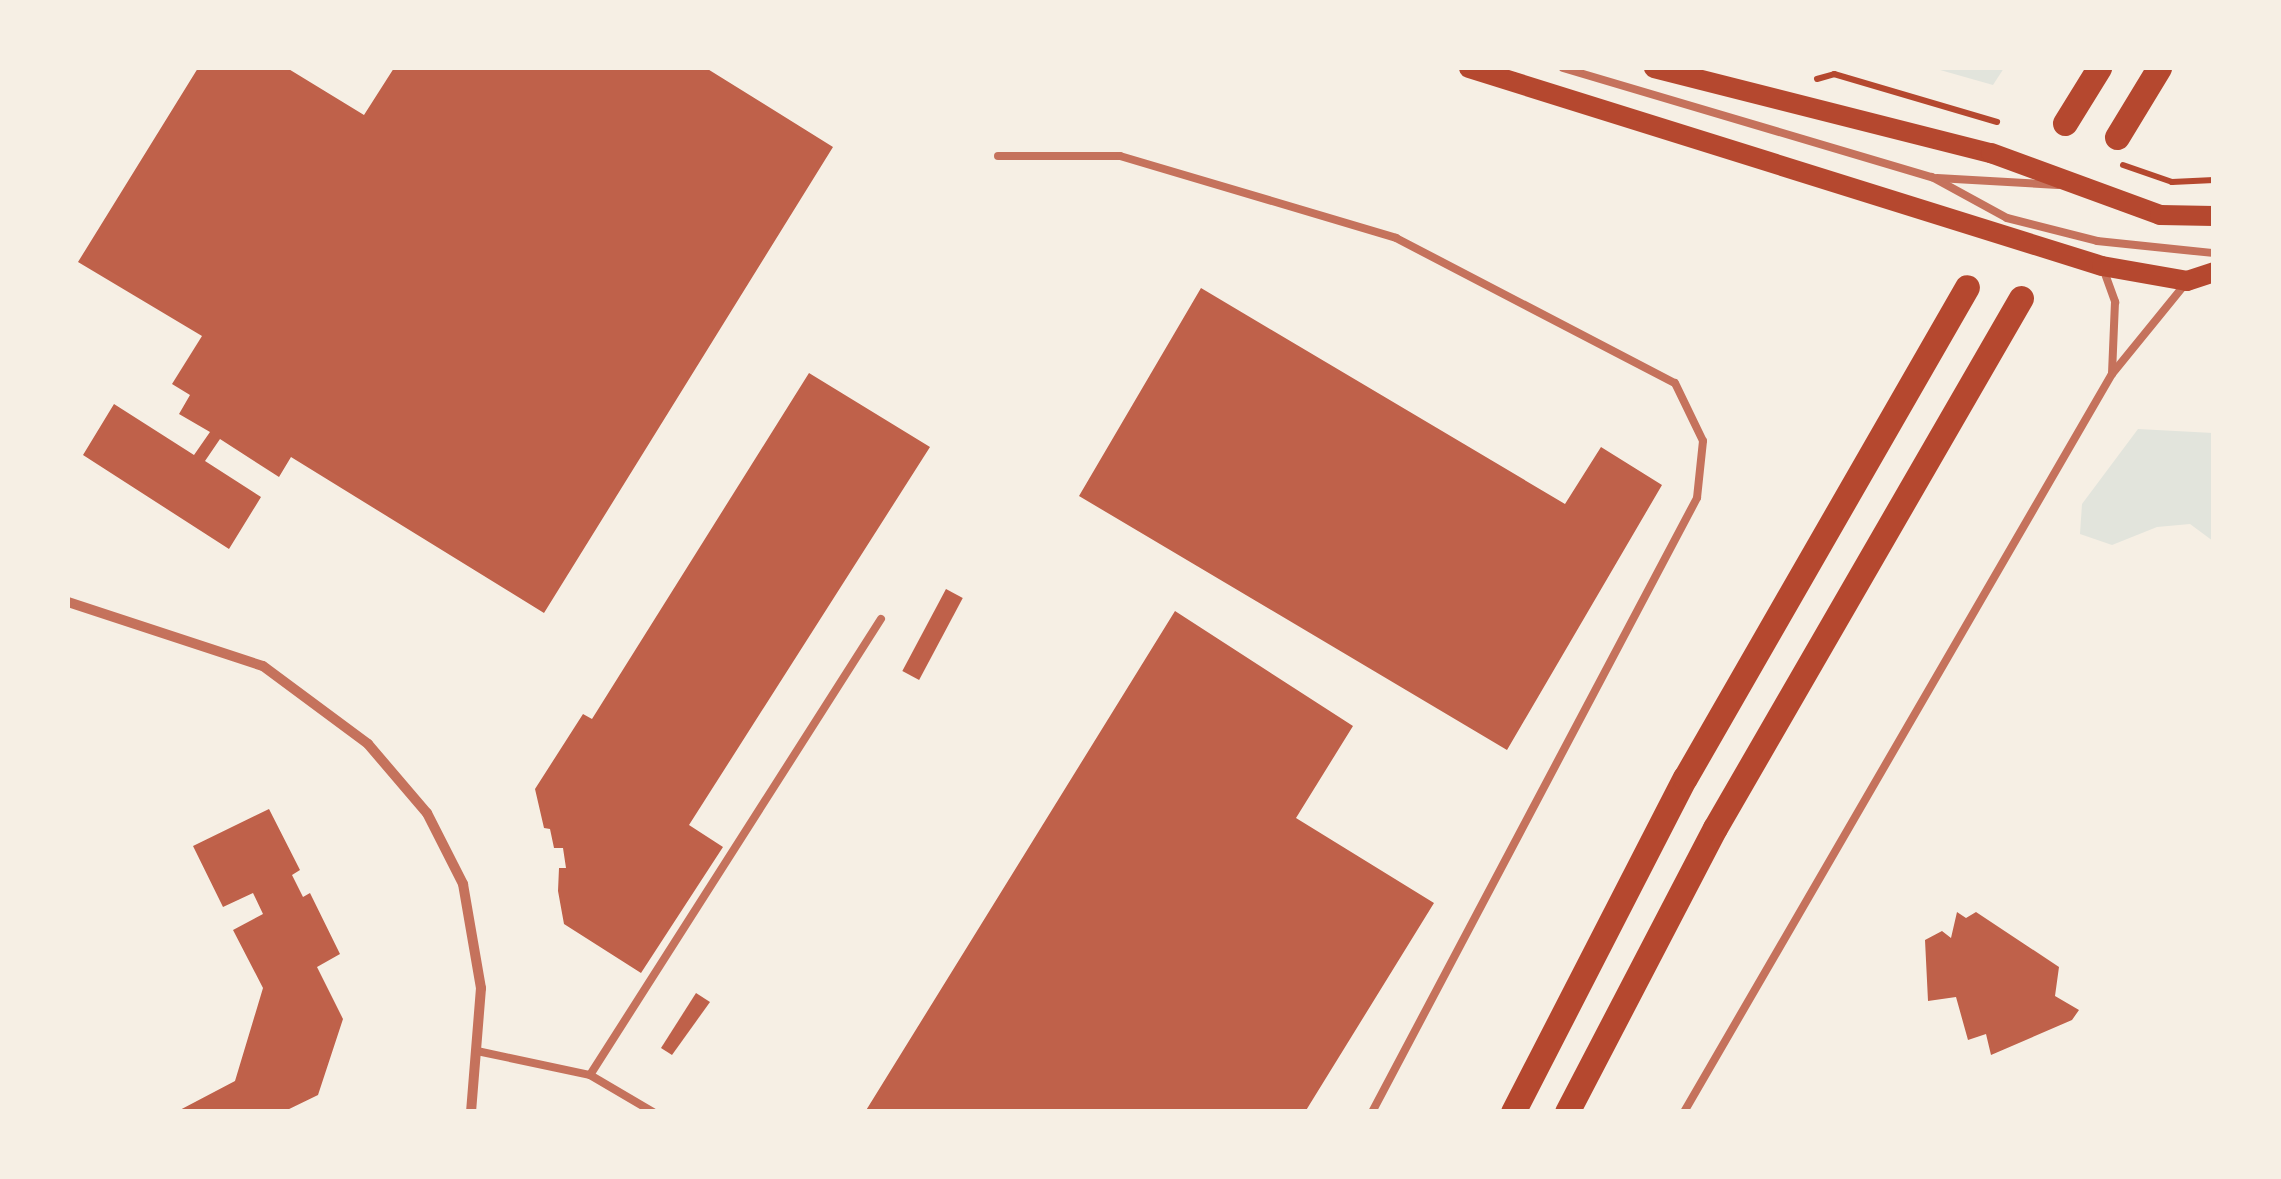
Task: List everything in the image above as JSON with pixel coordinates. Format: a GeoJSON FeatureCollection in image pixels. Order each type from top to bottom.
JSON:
{"type":"FeatureCollection","features":[{"type":"Feature","properties":{"kind":"main road"},"geometry":{"type":"LineString","coordinates":[[1469,68],[2102,266],[2187,281],[2214,272]]}},
{"type":"Feature","properties":{"kind":"main road"},"geometry":{"type":"LineString","coordinates":[[1654,68],[1991,153],[2064,185],[2160,215],[2214,216]]}},
{"type":"Feature","properties":{"kind":"main road"},"geometry":{"type":"LineString","coordinates":[[2065,123],[2099,68]]}},
{"type":"Feature","properties":{"kind":"main road"},"geometry":{"type":"LineString","coordinates":[[2116,137],[2159,68]]}},
{"type":"Feature","properties":{"kind":"main road"},"geometry":{"type":"LineString","coordinates":[[1513,1112],[1685,778],[1967,287]]}},
{"type":"Feature","properties":{"kind":"main road"},"geometry":{"type":"LineString","coordinates":[[1566,1112],[1714,828],[2021,298]]}},
{"type":"Feature","properties":{"kind":"street"},"geometry":{"type":"LineString","coordinates":[[68,602],[262,666],[368,744],[427,812],[463,884],[480,988],[475,1110]]}},
{"type":"Feature","properties":{"kind":"lane"},"geometry":{"type":"LineString","coordinates":[[1563,68],[1932,178],[2007,218],[2097,240],[2214,253]]}},
{"type":"Feature","properties":{"kind":"lane"},"geometry":{"type":"LineString","coordinates":[[998,156],[1120,156],[1396,238],[1675,383],[1703,441],[1697,498],[1372,1112]]}},
{"type":"Feature","properties":{"kind":"lane"},"geometry":{"type":"LineString","coordinates":[[1932,178],[2064,185]]}},
{"type":"Feature","properties":{"kind":"lane"},"geometry":{"type":"LineString","coordinates":[[2102,266],[2115,302],[2112,374]]}},
{"type":"Feature","properties":{"kind":"lane"},"geometry":{"type":"LineString","coordinates":[[1684,1112],[2112,374],[2187,281]]}},
{"type":"Feature","properties":{"kind":"lane"},"geometry":{"type":"LineString","coordinates":[[590,1075],[881,619]]}},
{"type":"Feature","properties":{"kind":"lane"},"geometry":{"type":"LineString","coordinates":[[476,1051],[590,1075],[653,1112]]}},
{"type":"Feature","properties":{"kind":"shaded area"},"geometry":{"type":"Polygon","coordinates":[[[1933,68],[2004,68],[1993,85],[1933,68]]]}},
{"type":"Feature","properties":{"kind":"shaded area"},"geometry":{"type":"Polygon","coordinates":[[[2138,429],[2213,433],[2213,541],[2190,524],[2157,527],[2112,545],[2080,534],[2082,504],[2138,429]]]}},
{"type":"Feature","properties":{"kind":"building"},"geometry":{"type":"Polygon","coordinates":[[[198,68],[287,68],[364,115],[394,68],[706,68],[833,147],[544,613],[291,457],[279,477],[220,439],[205,461],[261,497],[229,549],[83,455],[114,404],[194,455],[210,432],[179,414],[190,395],[172,384],[202,336],[78,262],[198,68]]]}},
{"type":"Feature","properties":{"kind":"building"},"geometry":{"type":"Polygon","coordinates":[[[1201,288],[1565,504],[1601,447],[1662,485],[1507,750],[1079,496],[1201,288]]]}},
{"type":"Feature","properties":{"kind":"building"},"geometry":{"type":"Polygon","coordinates":[[[809,373],[930,447],[689,825],[723,847],[641,973],[564,924],[558,891],[559,868],[566,868],[563,848],[554,848],[550,829],[544,828],[535,789],[583,714],[592,719],[809,373]]]}},
{"type":"Feature","properties":{"kind":"building"},"geometry":{"type":"Polygon","coordinates":[[[946,589],[963,598],[919,680],[902,671],[946,589]]]}},
{"type":"Feature","properties":{"kind":"building"},"geometry":{"type":"Polygon","coordinates":[[[1175,611],[1353,726],[1296,818],[1434,903],[1305,1112],[865,1112],[1175,611]]]}},
{"type":"Feature","properties":{"kind":"building"},"geometry":{"type":"Polygon","coordinates":[[[269,809],[300,870],[292,875],[303,897],[310,893],[340,954],[317,967],[343,1019],[318,1095],[283,1112],[176,1112],[235,1081],[263,988],[233,930],[263,914],[253,893],[223,907],[193,846],[269,809]]]}},
{"type":"Feature","properties":{"kind":"building"},"geometry":{"type":"Polygon","coordinates":[[[1957,912],[1966,918],[1976,912],[2059,967],[2055,996],[2079,1010],[2072,1020],[1991,1055],[1986,1034],[1968,1040],[1956,997],[1928,1001],[1925,940],[1942,931],[1951,938],[1957,912]]]}},
{"type":"Feature","properties":{"kind":"building"},"geometry":{"type":"Polygon","coordinates":[[[696,993],[710,1002],[672,1055],[661,1048],[696,993]]]}}]}
